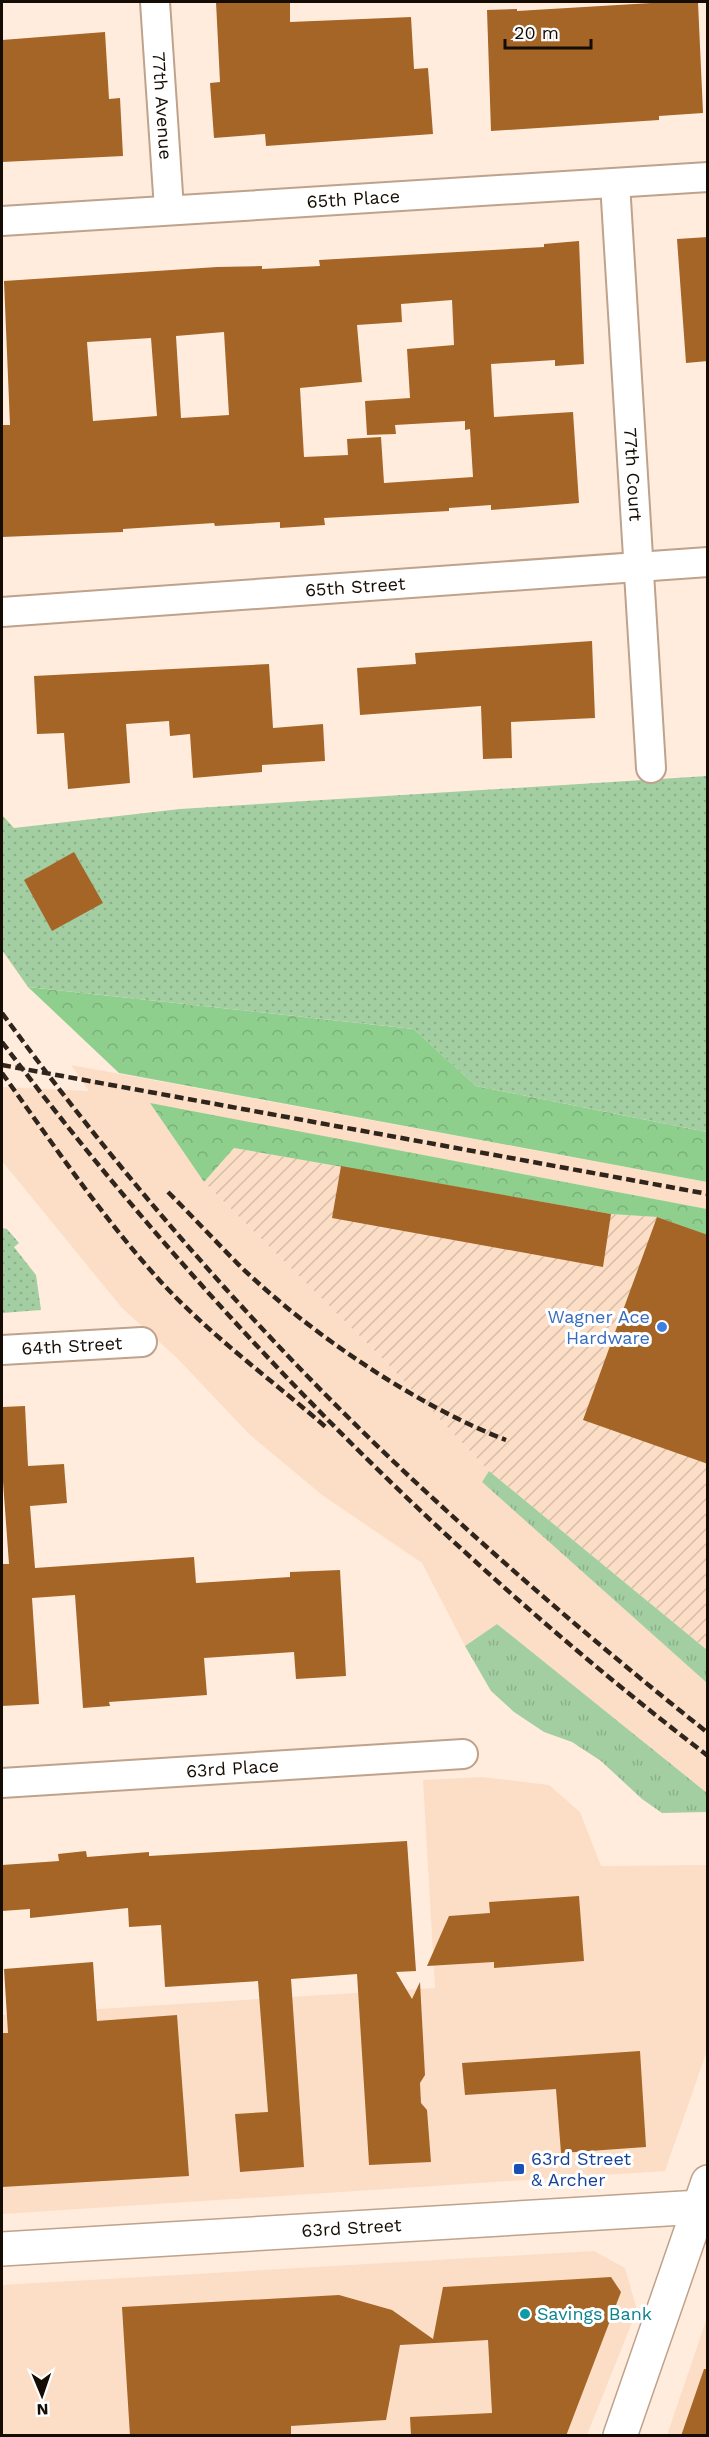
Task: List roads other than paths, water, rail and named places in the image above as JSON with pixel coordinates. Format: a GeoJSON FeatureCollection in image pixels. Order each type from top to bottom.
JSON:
{"type":"FeatureCollection","features":[{"type":"Feature","properties":{"kind":"main road","name":"63rd Street"},"geometry":{"type":"LineString","coordinates":[[2,2249],[704,2195]]}},
{"type":"Feature","properties":{"kind":"main road"},"geometry":{"type":"LineString","coordinates":[[620,2436],[704,2195]]}},
{"type":"Feature","properties":{"kind":"street","name":"77th Avenue"},"geometry":{"type":"LineString","coordinates":[[155,2],[169,209]]}},
{"type":"Feature","properties":{"kind":"street","name":"65th Place"},"geometry":{"type":"LineString","coordinates":[[2,221],[708,177]]}},
{"type":"Feature","properties":{"kind":"street","name":"77th Court"},"geometry":{"type":"LineString","coordinates":[[615,183],[651,768]]}},
{"type":"Feature","properties":{"kind":"street","name":"65th Street"},"geometry":{"type":"LineString","coordinates":[[2,612],[708,562]]}},
{"type":"Feature","properties":{"kind":"street","name":"64th Street"},"geometry":{"type":"LineString","coordinates":[[2,1350],[142,1342]]}},
{"type":"Feature","properties":{"kind":"street","name":"63rd Place"},"geometry":{"type":"LineString","coordinates":[[2,1783],[463,1754]]}},
{"type":"Feature","properties":{"kind":"railway"},"geometry":{"type":"LineString","coordinates":[[2,1013],[101,1143],[153,1206],[262,1329],[319,1388],[377,1446],[503,1561],[708,1733]]}},
{"type":"Feature","properties":{"kind":"railway"},"geometry":{"type":"LineString","coordinates":[[2,1042],[79,1141],[160,1238],[331,1423],[421,1511],[514,1596],[610,1678],[708,1756]]}},
{"type":"Feature","properties":{"kind":"railway"},"geometry":{"type":"LineString","coordinates":[[2,1065],[708,1194]]}},
{"type":"Feature","properties":{"kind":"railway"},"geometry":{"type":"LineString","coordinates":[[2,1073],[98,1206],[161,1282],[221,1340],[328,1429]]}},
{"type":"Feature","properties":{"kind":"railway"},"geometry":{"type":"LineString","coordinates":[[168,1192],[242,1268],[332,1342],[366,1366],[437,1408],[506,1440]]}},
{"type":"Feature","properties":{"kind":"place","name":"Wagner Ace Hardware"},"geometry":{"type":"Point","coordinates":[662,1327]}},
{"type":"Feature","properties":{"kind":"place","name":"63rd Street & Archer"},"geometry":{"type":"Point","coordinates":[519,2169]}},
{"type":"Feature","properties":{"kind":"place","name":"Savings Bank"},"geometry":{"type":"Point","coordinates":[525,2314]}}]}
